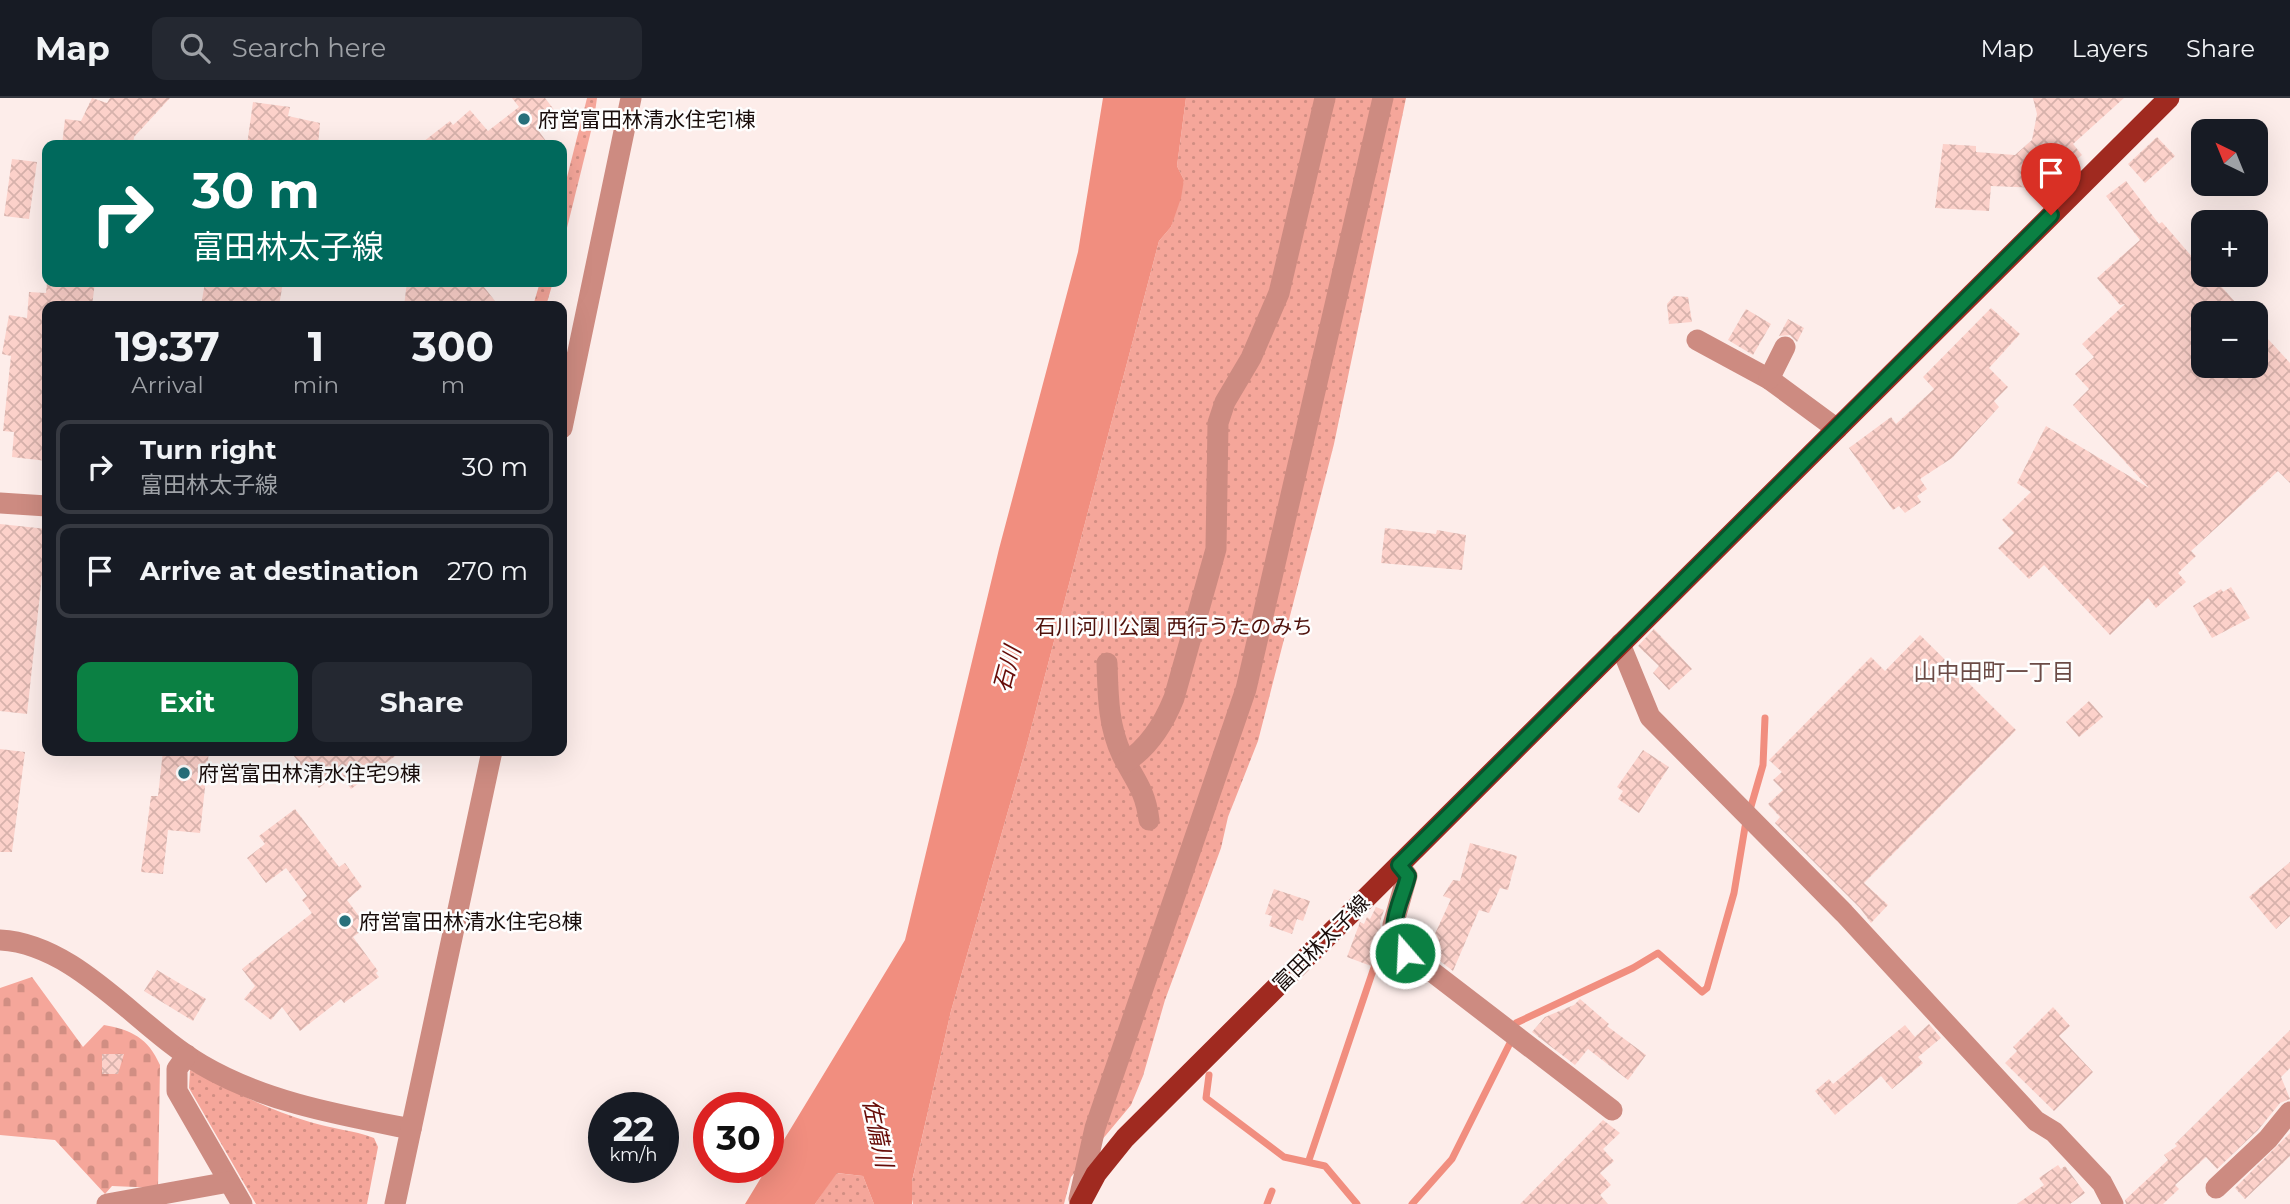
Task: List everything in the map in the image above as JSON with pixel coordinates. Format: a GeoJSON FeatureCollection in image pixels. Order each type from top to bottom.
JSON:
{"type":"FeatureCollection","features":[{"type":"Feature","properties":{"kind":"main road","name":"富田林太子線"},"geometry":{"type":"LineString","coordinates":[[1079,1204],[1096,1174],[1125,1138],[2169,98]]}},
{"type":"Feature","properties":{"kind":"street"},"geometry":{"type":"LineString","coordinates":[[567,404],[631,98]]}},
{"type":"Feature","properties":{"kind":"street"},"geometry":{"type":"LineString","coordinates":[[1126,762],[1139,754],[1167,717],[1174,698],[1216,549],[1218,423],[1225,402],[1251,358],[1279,293],[1325,98]]}},
{"type":"Feature","properties":{"kind":"street"},"geometry":{"type":"LineString","coordinates":[[1079,1204],[1095,1128],[1246,689],[1383,98]]}},
{"type":"Feature","properties":{"kind":"street"},"geometry":{"type":"LineString","coordinates":[[1697,340],[1769,379],[1837,429]]}},
{"type":"Feature","properties":{"kind":"street"},"geometry":{"type":"LineString","coordinates":[[1769,379],[1784,347]]}},
{"type":"Feature","properties":{"kind":"street"},"geometry":{"type":"LineString","coordinates":[[0,503],[42,506]]}},
{"type":"Feature","properties":{"kind":"street"},"geometry":{"type":"LineString","coordinates":[[1620,644],[1650,717],[1835,904],[2036,1121],[2062,1140],[2102,1183],[2113,1204]]}},
{"type":"Feature","properties":{"kind":"street"},"geometry":{"type":"LineString","coordinates":[[1107,663],[1108,705],[1114,732],[1126,762],[1146,796],[1149,820]]}},
{"type":"Feature","properties":{"kind":"street"},"geometry":{"type":"LineString","coordinates":[[395,1204],[491,756]]}},
{"type":"Feature","properties":{"kind":"street"},"geometry":{"type":"LineString","coordinates":[[1399,865],[1408,876],[1393,925],[1396,944],[1612,1110]]}},
{"type":"Feature","properties":{"kind":"street"},"geometry":{"type":"LineString","coordinates":[[0,940],[27,942],[60,957],[187,1055],[236,1083],[296,1104],[411,1129]]}},
{"type":"Feature","properties":{"kind":"street"},"geometry":{"type":"LineString","coordinates":[[187,1055],[177,1069],[177,1091],[242,1204]]}},
{"type":"Feature","properties":{"kind":"street"},"geometry":{"type":"LineString","coordinates":[[2216,1188],[2268,1139],[2290,1112]]}},
{"type":"Feature","properties":{"kind":"street"},"geometry":{"type":"LineString","coordinates":[[107,1204],[229,1182]]}},
{"type":"Feature","properties":{"kind":"green space"},"geometry":{"type":"Polygon","coordinates":[[[587,98],[597,98],[567,228],[567,177],[587,98]]]}},
{"type":"Feature","properties":{"kind":"green space","name":"石川河川公園 西行うたのみち"},"geometry":{"type":"Polygon","coordinates":[[[1186,98],[1406,98],[1334,444],[1258,741],[1228,817],[1221,848],[1165,1000],[1143,1076],[1131,1105],[1071,1177],[1064,1204],[913,1204],[910,1190],[951,1011],[1026,748],[1159,241],[1171,227],[1184,180],[1177,166],[1186,98]]]}},
{"type":"Feature","properties":{"kind":"green space"},"geometry":{"type":"Polygon","coordinates":[[[539,287],[552,287],[547,301],[534,301],[539,287]]]}},
{"type":"Feature","properties":{"kind":"green space"},"geometry":{"type":"Polygon","coordinates":[[[32,977],[83,1047],[104,1025],[138,1037],[155,1056],[160,1065],[158,1188],[112,1186],[105,1194],[55,1140],[0,1135],[0,988],[32,977]]]}},
{"type":"Feature","properties":{"kind":"green space"},"geometry":{"type":"Polygon","coordinates":[[[190,1070],[249,1099],[294,1117],[374,1138],[378,1147],[367,1204],[256,1204],[189,1088],[190,1070]]]}},
{"type":"Feature","properties":{"kind":"green space"},"geometry":{"type":"Polygon","coordinates":[[[836,1173],[863,1176],[874,1204],[815,1204],[836,1173]]]}},
{"type":"Feature","properties":{"kind":"water"},"geometry":{"type":"Polygon","coordinates":[[[1103,98],[1186,98],[1177,166],[1184,180],[1181,198],[1171,227],[1159,241],[1026,748],[951,1011],[912,1181],[912,1204],[874,1204],[863,1176],[837,1173],[815,1204],[745,1204],[758,1183],[784,1183],[784,1140],[905,940],[999,549],[1078,252],[1103,98]]]}},
{"type":"Feature","properties":{"kind":"building"},"geometry":{"type":"Polygon","coordinates":[[[92,98],[107,103],[110,98],[170,98],[134,140],[63,140],[65,119],[81,121],[92,98]]]}},
{"type":"Feature","properties":{"kind":"building","name":"府営富田林清水住宅1棟"},"geometry":{"type":"Polygon","coordinates":[[[512,98],[545,98],[555,111],[535,126],[545,140],[425,140],[450,121],[453,125],[470,110],[488,131],[519,107],[512,98]]]}},
{"type":"Feature","properties":{"kind":"building"},"geometry":{"type":"Polygon","coordinates":[[[2033,98],[2124,98],[2073,144],[2082,155],[2040,188],[1991,186],[1989,211],[1935,208],[1943,144],[1976,146],[1976,152],[2015,155],[2032,140],[2037,114],[2033,98]]]}},
{"type":"Feature","properties":{"kind":"building"},"geometry":{"type":"Polygon","coordinates":[[[253,102],[290,107],[288,116],[320,123],[318,140],[248,140],[253,102]]]}},
{"type":"Feature","properties":{"kind":"building"},"geometry":{"type":"Polygon","coordinates":[[[2157,137],[2175,156],[2145,183],[2128,164],[2157,137]]]}},
{"type":"Feature","properties":{"kind":"building"},"geometry":{"type":"Polygon","coordinates":[[[12,159],[37,162],[29,219],[4,216],[12,159]]]}},
{"type":"Feature","properties":{"kind":"building"},"geometry":{"type":"Polygon","coordinates":[[[2126,181],[2159,224],[2162,222],[2191,256],[2191,287],[2222,287],[2234,301],[2191,301],[2191,378],[2268,378],[2268,339],[2290,363],[2290,483],[2278,471],[2191,551],[2196,556],[2178,573],[2186,582],[2156,608],[2148,598],[2110,635],[2044,565],[2029,579],[1998,548],[2014,533],[2002,520],[2031,492],[2017,483],[2046,426],[2149,488],[2073,405],[2089,389],[2075,374],[2094,357],[2082,344],[2125,304],[2120,305],[2097,278],[2140,240],[2106,196],[2126,181]]]}},
{"type":"Feature","properties":{"kind":"building"},"geometry":{"type":"Polygon","coordinates":[[[47,287],[94,287],[93,301],[42,301],[42,460],[12,457],[14,432],[3,431],[11,356],[2,354],[9,315],[27,318],[29,292],[46,293],[47,287]]]}},
{"type":"Feature","properties":{"kind":"building"},"geometry":{"type":"Polygon","coordinates":[[[204,287],[282,287],[280,301],[202,301],[204,287]]]}},
{"type":"Feature","properties":{"kind":"building"},"geometry":{"type":"Polygon","coordinates":[[[406,287],[484,287],[495,301],[405,301],[406,287]]]}},
{"type":"Feature","properties":{"kind":"building"},"geometry":{"type":"Polygon","coordinates":[[[1674,296],[1688,297],[1692,322],[1669,324],[1667,304],[1674,296]]]}},
{"type":"Feature","properties":{"kind":"building"},"geometry":{"type":"Polygon","coordinates":[[[1991,308],[2020,334],[1989,368],[2008,387],[1994,401],[1999,407],[1952,458],[1920,479],[1927,489],[1917,496],[1921,502],[1905,513],[1899,506],[1893,510],[1849,448],[1891,417],[1896,424],[1934,389],[1923,377],[1991,308]]]}},
{"type":"Feature","properties":{"kind":"building"},"geometry":{"type":"Polygon","coordinates":[[[1746,309],[1771,324],[1753,355],[1728,340],[1746,309]]]}},
{"type":"Feature","properties":{"kind":"building"},"geometry":{"type":"Polygon","coordinates":[[[1788,319],[1804,328],[1797,342],[1790,335],[1779,336],[1788,319]]]}},
{"type":"Feature","properties":{"kind":"building"},"geometry":{"type":"Polygon","coordinates":[[[0,524],[42,528],[42,575],[27,714],[0,711],[0,524]]]}},
{"type":"Feature","properties":{"kind":"building"},"geometry":{"type":"Polygon","coordinates":[[[1385,528],[1436,534],[1437,530],[1466,535],[1462,570],[1381,563],[1385,528]]]}},
{"type":"Feature","properties":{"kind":"building"},"geometry":{"type":"Polygon","coordinates":[[[2231,587],[2250,618],[2212,638],[2193,606],[2221,589],[2223,592],[2231,587]]]}},
{"type":"Feature","properties":{"kind":"building"},"geometry":{"type":"Polygon","coordinates":[[[1654,629],[1692,669],[1669,690],[1653,673],[1659,666],[1638,646],[1654,629]]]}},
{"type":"Feature","properties":{"kind":"building"},"geometry":{"type":"Polygon","coordinates":[[[1920,635],[2016,730],[1864,883],[1888,905],[1871,923],[1860,908],[1775,823],[1780,817],[1768,804],[1783,790],[1773,780],[1782,772],[1769,760],[1871,657],[1885,671],[1920,635]]]}},
{"type":"Feature","properties":{"kind":"building"},"geometry":{"type":"Polygon","coordinates":[[[2089,701],[2103,717],[2079,737],[2066,722],[2089,701]]]}},
{"type":"Feature","properties":{"kind":"building"},"geometry":{"type":"Polygon","coordinates":[[[0,749],[25,752],[12,852],[0,852],[0,749]]]}},
{"type":"Feature","properties":{"kind":"building"},"geometry":{"type":"Polygon","coordinates":[[[1643,750],[1669,767],[1639,813],[1618,799],[1623,791],[1617,787],[1643,750]]]}},
{"type":"Feature","properties":{"kind":"building","name":"府営富田林清水住宅9棟"},"geometry":{"type":"Polygon","coordinates":[[[162,756],[208,756],[200,833],[168,830],[163,874],[141,872],[151,796],[158,796],[162,756]]]}},
{"type":"Feature","properties":{"kind":"building"},"geometry":{"type":"Polygon","coordinates":[[[294,756],[395,756],[351,789],[339,772],[319,788],[294,756]]]}},
{"type":"Feature","properties":{"kind":"building","name":"府営富田林清水住宅8棟"},"geometry":{"type":"Polygon","coordinates":[[[295,809],[339,867],[345,863],[362,887],[347,900],[367,927],[353,937],[378,971],[376,973],[379,977],[344,1003],[341,999],[300,1031],[282,1007],[271,1020],[244,999],[255,986],[242,969],[312,913],[302,900],[307,896],[286,868],[266,883],[247,858],[265,844],[259,836],[295,809]]]}},
{"type":"Feature","properties":{"kind":"building"},"geometry":{"type":"Polygon","coordinates":[[[1470,843],[1517,856],[1508,890],[1500,888],[1489,913],[1479,910],[1453,971],[1414,941],[1423,928],[1434,936],[1451,899],[1443,896],[1453,880],[1460,881],[1470,843]]]}},
{"type":"Feature","properties":{"kind":"building"},"geometry":{"type":"Polygon","coordinates":[[[2290,862],[2290,916],[2276,929],[2249,897],[2290,862]]]}},
{"type":"Feature","properties":{"kind":"building"},"geometry":{"type":"Polygon","coordinates":[[[1274,889],[1310,901],[1303,921],[1297,919],[1292,934],[1269,926],[1272,916],[1265,914],[1274,889]]]}},
{"type":"Feature","properties":{"kind":"building"},"geometry":{"type":"Polygon","coordinates":[[[1376,907],[1384,910],[1380,922],[1382,937],[1371,966],[1347,957],[1360,922],[1364,924],[1367,917],[1370,919],[1376,907]]]}},
{"type":"Feature","properties":{"kind":"building"},"geometry":{"type":"Polygon","coordinates":[[[157,970],[206,999],[193,1021],[144,991],[157,970]]]}},
{"type":"Feature","properties":{"kind":"building"},"geometry":{"type":"Polygon","coordinates":[[[1580,999],[1609,1024],[1607,1026],[1646,1055],[1628,1080],[1588,1049],[1575,1065],[1532,1032],[1545,1017],[1574,1005],[1580,999]]]}},
{"type":"Feature","properties":{"kind":"building"},"geometry":{"type":"Polygon","coordinates":[[[2053,1007],[2070,1026],[2059,1036],[2093,1072],[2054,1111],[2005,1063],[2017,1051],[2013,1047],[2053,1007]]]}},
{"type":"Feature","properties":{"kind":"building"},"geometry":{"type":"Polygon","coordinates":[[[1929,1024],[1941,1038],[1918,1057],[1923,1063],[1892,1089],[1881,1076],[1835,1115],[1815,1091],[1829,1079],[1833,1084],[1905,1025],[1915,1037],[1929,1024]]]}},
{"type":"Feature","properties":{"kind":"building"},"geometry":{"type":"Polygon","coordinates":[[[2290,1030],[2290,1068],[2281,1077],[2290,1099],[2280,1103],[2258,1130],[2217,1169],[2206,1157],[2175,1185],[2179,1189],[2163,1204],[2126,1204],[2125,1200],[2168,1160],[2164,1155],[2177,1146],[2175,1144],[2290,1030]]]}},
{"type":"Feature","properties":{"kind":"building"},"geometry":{"type":"Polygon","coordinates":[[[102,1054],[124,1054],[118,1074],[102,1074],[102,1054]]]}},
{"type":"Feature","properties":{"kind":"building"},"geometry":{"type":"Polygon","coordinates":[[[1603,1120],[1620,1133],[1603,1149],[1614,1161],[1600,1173],[1611,1185],[1600,1195],[1608,1204],[1520,1204],[1603,1120]]]}},
{"type":"Feature","properties":{"kind":"building"},"geometry":{"type":"Polygon","coordinates":[[[2290,1133],[2290,1156],[2245,1199],[2235,1188],[2290,1133]]]}},
{"type":"Feature","properties":{"kind":"building"},"geometry":{"type":"Polygon","coordinates":[[[2058,1165],[2061,1169],[2065,1166],[2085,1193],[2070,1204],[2017,1204],[2044,1185],[2039,1178],[2058,1165]]]}},
{"type":"Feature","properties":{"kind":"waterway"},"geometry":{"type":"LineString","coordinates":[[1412,1204],[1452,1159],[1511,1041],[1516,1023],[1633,968],[1658,953],[1702,992],[1707,988],[1734,893],[1745,827],[1763,765],[1765,718]]}},
{"type":"Feature","properties":{"kind":"waterway"},"geometry":{"type":"LineString","coordinates":[[1309,1160],[1387,929]]}},
{"type":"Feature","properties":{"kind":"waterway"},"geometry":{"type":"LineString","coordinates":[[1209,1075],[1206,1098],[1284,1157],[1325,1166],[1357,1204]]}},
{"type":"Feature","properties":{"kind":"waterway"},"geometry":{"type":"LineString","coordinates":[[1267,1204],[1272,1191]]}},
{"type":"Feature","properties":{"kind":"place","name":"府営富田林清水住宅1棟"},"geometry":{"type":"Point","coordinates":[524,119]}},
{"type":"Feature","properties":{"kind":"place","name":"府営富田林清水住宅9棟"},"geometry":{"type":"Point","coordinates":[184,773]}},
{"type":"Feature","properties":{"kind":"place","name":"府営富田林清水住宅8棟"},"geometry":{"type":"Point","coordinates":[345,921]}},
{"type":"Feature","properties":{"kind":"district","name":"山中田町一丁目"},"geometry":{"type":"Point","coordinates":[1994,672]}},
{"type":"Feature","properties":{"kind":"route"},"geometry":{"type":"LineString","coordinates":[[1405,953],[1396,944],[1393,925],[1408,876],[1399,865],[2051,215]]}},
{"type":"Feature","properties":{"kind":"water label","name":"石川"},"geometry":{"type":"Point","coordinates":[1007,669]}},
{"type":"Feature","properties":{"kind":"water label","name":"佐備川"},"geometry":{"type":"Point","coordinates":[878,1133]}}]}
